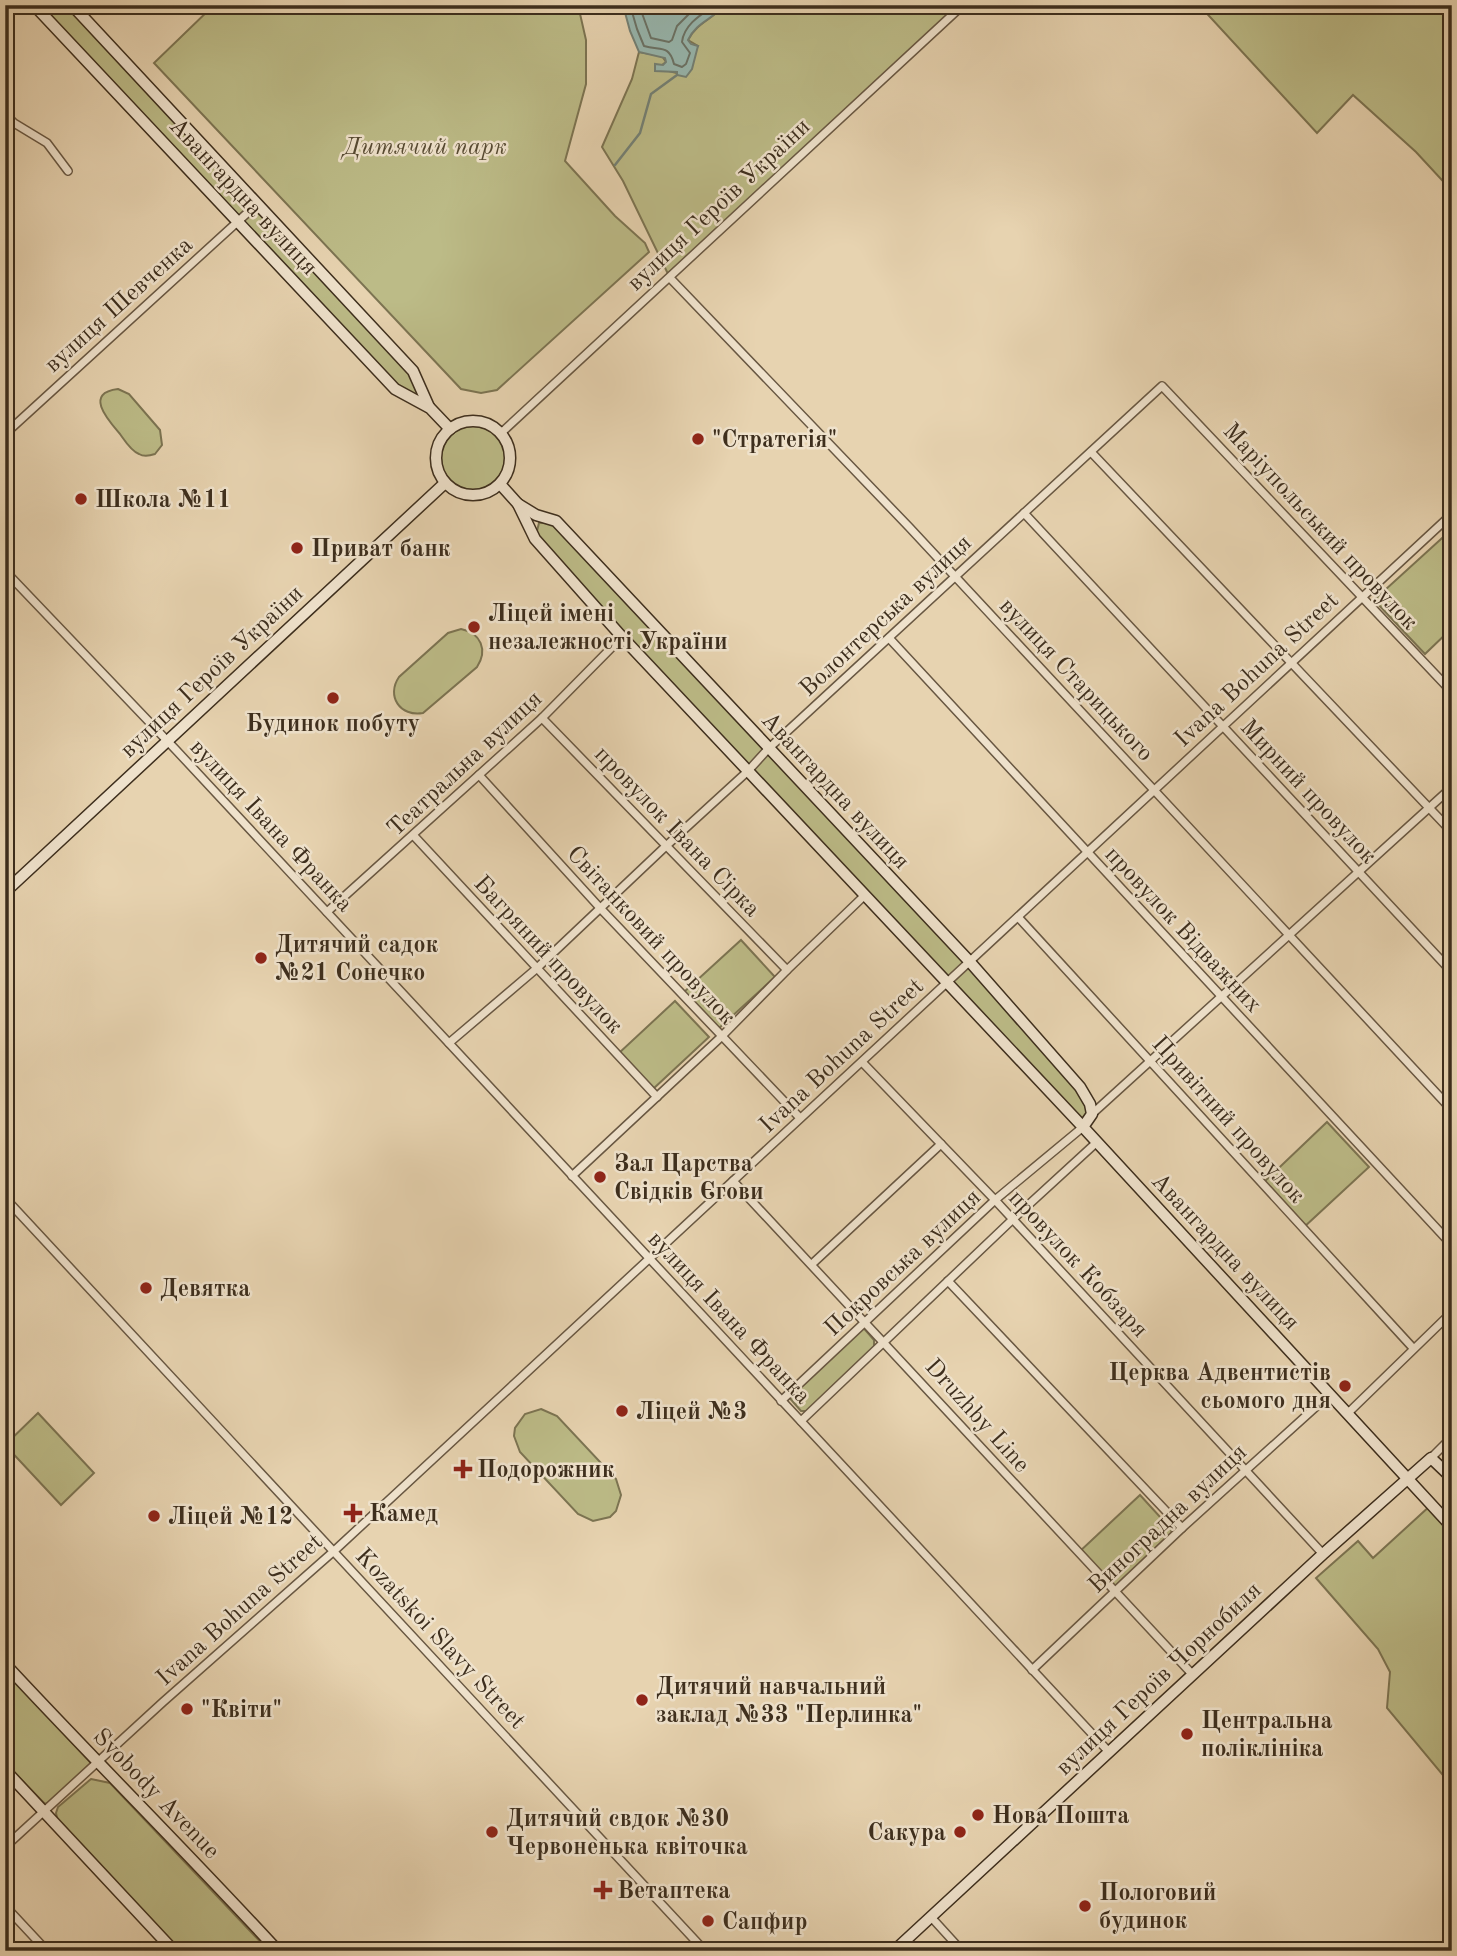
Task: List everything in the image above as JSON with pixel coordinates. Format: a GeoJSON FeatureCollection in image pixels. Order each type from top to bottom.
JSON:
{"type":"FeatureCollection","features":[{"type":"Feature","properties":{"kind":"street"},"geometry":{"type":"LineString","coordinates":[[5,11],[11,5]]}},
{"type":"Feature","properties":{"kind":"street","name":"Авангардна вулиця"},"geometry":{"type":"LineString","coordinates":[[34,5],[395,388],[430,408],[450,429]]}},
{"type":"Feature","properties":{"kind":"street","name":"Авангардна вулиця"},"geometry":{"type":"LineString","coordinates":[[72,5],[413,370],[430,408]]}},
{"type":"Feature","properties":{"kind":"street","name":"вулиця Героїв України"},"geometry":{"type":"LineString","coordinates":[[500,433],[962,5]]}},
{"type":"Feature","properties":{"kind":"street"},"geometry":{"type":"LineString","coordinates":[[5,114],[14,123],[47,143],[68,171]]}},
{"type":"Feature","properties":{"kind":"street","name":"вулиця Шевченка"},"geometry":{"type":"LineString","coordinates":[[5,434],[257,204]]}},
{"type":"Feature","properties":{"kind":"street","name":"вулиця Старицького"},"geometry":{"type":"LineString","coordinates":[[670,278],[955,577],[1452,1110]]}},
{"type":"Feature","properties":{"kind":"street","name":"Волонтерська вулиця"},"geometry":{"type":"LineString","coordinates":[[449,1043],[536,969],[748,771],[768,749],[1162,386]]}},
{"type":"Feature","properties":{"kind":"street","name":"Маріупольський провулок"},"geometry":{"type":"LineString","coordinates":[[1162,386],[1452,692]]}},
{"type":"Feature","properties":{"kind":"street"},"geometry":{"type":"LineString","coordinates":[[476,421],[493,427],[500,433],[509,450],[510,459],[500,484],[486,493],[468,495],[445,483],[437,468],[436,451],[450,429],[458,424],[476,421]]}},
{"type":"Feature","properties":{"kind":"street"},"geometry":{"type":"LineString","coordinates":[[1091,452],[1452,832]]}},
{"type":"Feature","properties":{"kind":"street","name":"вулиця Героїв України"},"geometry":{"type":"LineString","coordinates":[[5,892],[445,483]]}},
{"type":"Feature","properties":{"kind":"street","name":"Авангардна вулиця"},"geometry":{"type":"LineString","coordinates":[[500,484],[518,504],[535,539],[622,637],[1097,1142],[1452,1527]]}},
{"type":"Feature","properties":{"kind":"street","name":"Авангардна вулиця"},"geometry":{"type":"LineString","coordinates":[[518,504],[536,515],[555,521],[970,961],[1068,1071],[1090,1104],[1092,1114]]}},
{"type":"Feature","properties":{"kind":"street","name":"Мирний провулок"},"geometry":{"type":"LineString","coordinates":[[1024,513],[1452,972]]}},
{"type":"Feature","properties":{"kind":"street","name":"Ivana Bohuna Street"},"geometry":{"type":"LineString","coordinates":[[5,1847],[163,1702],[334,1551],[1452,514]]}},
{"type":"Feature","properties":{"kind":"street","name":"вулиця Івана Франка"},"geometry":{"type":"LineString","coordinates":[[5,571],[167,740],[1109,1752]]}},
{"type":"Feature","properties":{"kind":"street","name":"Театральна вулиця"},"geometry":{"type":"LineString","coordinates":[[327,912],[542,718],[622,637]]}},
{"type":"Feature","properties":{"kind":"street","name":"провулок Відважних"},"geometry":{"type":"LineString","coordinates":[[889,638],[1452,1245]]}},
{"type":"Feature","properties":{"kind":"street","name":"провулок Івана Сірка"},"geometry":{"type":"LineString","coordinates":[[542,718],[787,970]]}},
{"type":"Feature","properties":{"kind":"street","name":"Світанковий провулок"},"geometry":{"type":"LineString","coordinates":[[479,775],[601,909],[800,1118]]}},
{"type":"Feature","properties":{"kind":"street"},"geometry":{"type":"LineString","coordinates":[[1083,1127],[1092,1114],[1452,787]]}},
{"type":"Feature","properties":{"kind":"street","name":"Багряний провулок"},"geometry":{"type":"LineString","coordinates":[[414,836],[657,1097]]}},
{"type":"Feature","properties":{"kind":"street"},"geometry":{"type":"LineString","coordinates":[[572,1176],[721,1037],[864,896]]}},
{"type":"Feature","properties":{"kind":"street","name":"Привітний провулок"},"geometry":{"type":"LineString","coordinates":[[1018,917],[1413,1348]]}},
{"type":"Feature","properties":{"kind":"street","name":"провулок Кобзаря"},"geometry":{"type":"LineString","coordinates":[[862,1062],[995,1200],[1323,1554]]}},
{"type":"Feature","properties":{"kind":"street","name":"Покровська вулиця"},"geometry":{"type":"LineString","coordinates":[[781,1401],[995,1200],[1083,1127]]}},
{"type":"Feature","properties":{"kind":"street","name":"Покровська вулиця"},"geometry":{"type":"LineString","coordinates":[[801,1422],[1097,1142]]}},
{"type":"Feature","properties":{"kind":"street"},"geometry":{"type":"LineString","coordinates":[[811,1264],[941,1144]]}},
{"type":"Feature","properties":{"kind":"street","name":"Druzhby Line"},"geometry":{"type":"LineString","coordinates":[[733,1181],[1193,1675]]}},
{"type":"Feature","properties":{"kind":"street","name":"Kozatskoi Slavy Street"},"geometry":{"type":"LineString","coordinates":[[5,1198],[705,1951]]}},
{"type":"Feature","properties":{"kind":"street"},"geometry":{"type":"LineString","coordinates":[[948,1281],[1182,1528]]}},
{"type":"Feature","properties":{"kind":"street"},"geometry":{"type":"LineString","coordinates":[[1347,1414],[1413,1348],[1450,1316]]}},
{"type":"Feature","properties":{"kind":"street","name":"Виноградна вулиця"},"geometry":{"type":"LineString","coordinates":[[1032,1670],[1182,1528],[1329,1395]]}},
{"type":"Feature","properties":{"kind":"street","name":"вулиця Героїв Чорнобиля"},"geometry":{"type":"LineString","coordinates":[[894,1951],[1452,1437]]}},
{"type":"Feature","properties":{"kind":"street"},"geometry":{"type":"LineString","coordinates":[[1431,1458],[1452,1478]]}},
{"type":"Feature","properties":{"kind":"street","name":"Svobody Avenue"},"geometry":{"type":"LineString","coordinates":[[5,1664],[97,1764],[222,1890],[278,1951]]}},
{"type":"Feature","properties":{"kind":"street"},"geometry":{"type":"LineString","coordinates":[[5,1770],[174,1951]]}},
{"type":"Feature","properties":{"kind":"street"},"geometry":{"type":"LineString","coordinates":[[5,1906],[47,1951]]}},
{"type":"Feature","properties":{"kind":"street"},"geometry":{"type":"LineString","coordinates":[[931,1917],[962,1951]]}},
{"type":"Feature","properties":{"kind":"green space"},"geometry":{"type":"Polygon","coordinates":[[[34,5],[72,5],[413,371],[430,408],[395,389],[34,5]]]}},
{"type":"Feature","properties":{"kind":"green space","name":"Дитячий парк"},"geometry":{"type":"Polygon","coordinates":[[[214,5],[578,5],[586,40],[586,84],[565,161],[615,216],[645,243],[649,252],[497,390],[481,393],[461,389],[154,63],[214,5]]]}},
{"type":"Feature","properties":{"kind":"green space"},"geometry":{"type":"Polygon","coordinates":[[[724,5],[963,5],[670,278],[623,181],[602,147],[632,79],[639,52],[662,56],[666,62],[662,65],[677,73],[698,46],[688,40],[692,34],[724,5]]]}},
{"type":"Feature","properties":{"kind":"green space"},"geometry":{"type":"Polygon","coordinates":[[[1199,5],[1452,5],[1452,191],[1416,152],[1353,95],[1317,133],[1199,5]]]}},
{"type":"Feature","properties":{"kind":"green space"},"geometry":{"type":"Polygon","coordinates":[[[118,389],[129,394],[160,430],[162,445],[155,454],[143,456],[133,451],[105,415],[100,402],[102,396],[118,389]]]}},
{"type":"Feature","properties":{"kind":"green space"},"geometry":{"type":"Polygon","coordinates":[[[467,426],[479,426],[496,435],[503,446],[503,470],[496,481],[479,490],[467,490],[455,485],[446,476],[441,464],[441,452],[446,440],[455,431],[467,426]]]}},
{"type":"Feature","properties":{"kind":"green space"},"geometry":{"type":"Polygon","coordinates":[[[556,521],[970,962],[1090,1104],[1083,1127],[535,539],[539,523],[556,521]]]}},
{"type":"Feature","properties":{"kind":"green space"},"geometry":{"type":"Polygon","coordinates":[[[1452,529],[1452,628],[1425,654],[1374,600],[1452,529]]]}},
{"type":"Feature","properties":{"kind":"green space"},"geometry":{"type":"Polygon","coordinates":[[[461,629],[473,634],[481,643],[482,654],[477,667],[423,713],[408,712],[402,708],[394,691],[399,677],[448,633],[461,629]]]}},
{"type":"Feature","properties":{"kind":"green space"},"geometry":{"type":"Polygon","coordinates":[[[741,940],[775,977],[717,1030],[684,992],[741,940]]]}},
{"type":"Feature","properties":{"kind":"green space"},"geometry":{"type":"Polygon","coordinates":[[[675,1001],[709,1037],[653,1089],[619,1053],[675,1001]]]}},
{"type":"Feature","properties":{"kind":"green space"},"geometry":{"type":"Polygon","coordinates":[[[1327,1122],[1369,1167],[1303,1228],[1262,1184],[1327,1122]]]}},
{"type":"Feature","properties":{"kind":"green space"},"geometry":{"type":"Polygon","coordinates":[[[861,1325],[874,1340],[874,1347],[807,1411],[801,1411],[787,1395],[861,1325]]]}},
{"type":"Feature","properties":{"kind":"green space"},"geometry":{"type":"Polygon","coordinates":[[[541,1409],[557,1416],[616,1479],[621,1495],[616,1511],[610,1517],[593,1521],[578,1514],[520,1452],[514,1436],[515,1428],[525,1414],[541,1409]]]}},
{"type":"Feature","properties":{"kind":"green space"},"geometry":{"type":"Polygon","coordinates":[[[38,1413],[94,1473],[61,1505],[5,1445],[38,1413]]]}},
{"type":"Feature","properties":{"kind":"green space"},"geometry":{"type":"Polygon","coordinates":[[[1140,1495],[1171,1529],[1172,1535],[1114,1590],[1078,1553],[1140,1495]]]}},
{"type":"Feature","properties":{"kind":"green space"},"geometry":{"type":"Polygon","coordinates":[[[1431,1505],[1452,1528],[1452,1786],[1387,1708],[1390,1672],[1378,1649],[1316,1578],[1358,1541],[1373,1558],[1431,1505]]]}},
{"type":"Feature","properties":{"kind":"green space"},"geometry":{"type":"Polygon","coordinates":[[[5,1670],[90,1762],[45,1804],[5,1763],[5,1670]]]}},
{"type":"Feature","properties":{"kind":"green space"},"geometry":{"type":"Polygon","coordinates":[[[91,1779],[110,1783],[269,1951],[179,1951],[58,1822],[58,1807],[91,1779]]]}},
{"type":"Feature","properties":{"kind":"water"},"geometry":{"type":"Polygon","coordinates":[[[623,5],[724,5],[691,34],[688,40],[698,46],[692,69],[686,77],[677,75],[677,72],[655,71],[655,64],[663,65],[665,58],[639,52],[623,5]]]}},
{"type":"Feature","properties":{"kind":"waterway"},"geometry":{"type":"LineString","coordinates":[[615,165],[640,133],[651,94],[677,75]]}},
{"type":"Feature","properties":{"kind":"place","name":"\"Стратегія\""},"geometry":{"type":"Point","coordinates":[698,439]}},
{"type":"Feature","properties":{"kind":"place","name":"Школа №11"},"geometry":{"type":"Point","coordinates":[81,499]}},
{"type":"Feature","properties":{"kind":"place","name":"Приват банк"},"geometry":{"type":"Point","coordinates":[297,548]}},
{"type":"Feature","properties":{"kind":"place","name":"Ліцей імені незалежності України"},"geometry":{"type":"Point","coordinates":[474,627]}},
{"type":"Feature","properties":{"kind":"place","name":"Будинок побуту"},"geometry":{"type":"Point","coordinates":[333,698]}},
{"type":"Feature","properties":{"kind":"place","name":"Дитячий садок №21 Сонечко"},"geometry":{"type":"Point","coordinates":[261,958]}},
{"type":"Feature","properties":{"kind":"place","name":"Зал Царства Свідків Єгови"},"geometry":{"type":"Point","coordinates":[600,1177]}},
{"type":"Feature","properties":{"kind":"place","name":"Девятка"},"geometry":{"type":"Point","coordinates":[146,1288]}},
{"type":"Feature","properties":{"kind":"place","name":"Церква Адвентистів сьомого дня"},"geometry":{"type":"Point","coordinates":[1345,1386]}},
{"type":"Feature","properties":{"kind":"place","name":"Ліцей №3"},"geometry":{"type":"Point","coordinates":[622,1411]}},
{"type":"Feature","properties":{"kind":"place","name":"Подорожник"},"geometry":{"type":"Point","coordinates":[463,1469]}},
{"type":"Feature","properties":{"kind":"place","name":"Камед"},"geometry":{"type":"Point","coordinates":[353,1513]}},
{"type":"Feature","properties":{"kind":"place","name":"Ліцей №12"},"geometry":{"type":"Point","coordinates":[154,1516]}},
{"type":"Feature","properties":{"kind":"place","name":"Дитячий навчальний заклад №33 \"Перлинка\""},"geometry":{"type":"Point","coordinates":[642,1700]}},
{"type":"Feature","properties":{"kind":"place","name":"\"Квіти\""},"geometry":{"type":"Point","coordinates":[187,1709]}},
{"type":"Feature","properties":{"kind":"place","name":"Центральна поліклініка"},"geometry":{"type":"Point","coordinates":[1187,1734]}},
{"type":"Feature","properties":{"kind":"place","name":"Нова Пошта"},"geometry":{"type":"Point","coordinates":[978,1815]}},
{"type":"Feature","properties":{"kind":"place","name":"Дитячий свдок №30 Червоненька квіточка"},"geometry":{"type":"Point","coordinates":[492,1832]}},
{"type":"Feature","properties":{"kind":"place","name":"Сакура"},"geometry":{"type":"Point","coordinates":[960,1832]}},
{"type":"Feature","properties":{"kind":"place","name":"Ветаптека"},"geometry":{"type":"Point","coordinates":[603,1890]}},
{"type":"Feature","properties":{"kind":"place","name":"Пологовий будинок"},"geometry":{"type":"Point","coordinates":[1085,1906]}},
{"type":"Feature","properties":{"kind":"place","name":"Сапфир"},"geometry":{"type":"Point","coordinates":[708,1921]}}]}
